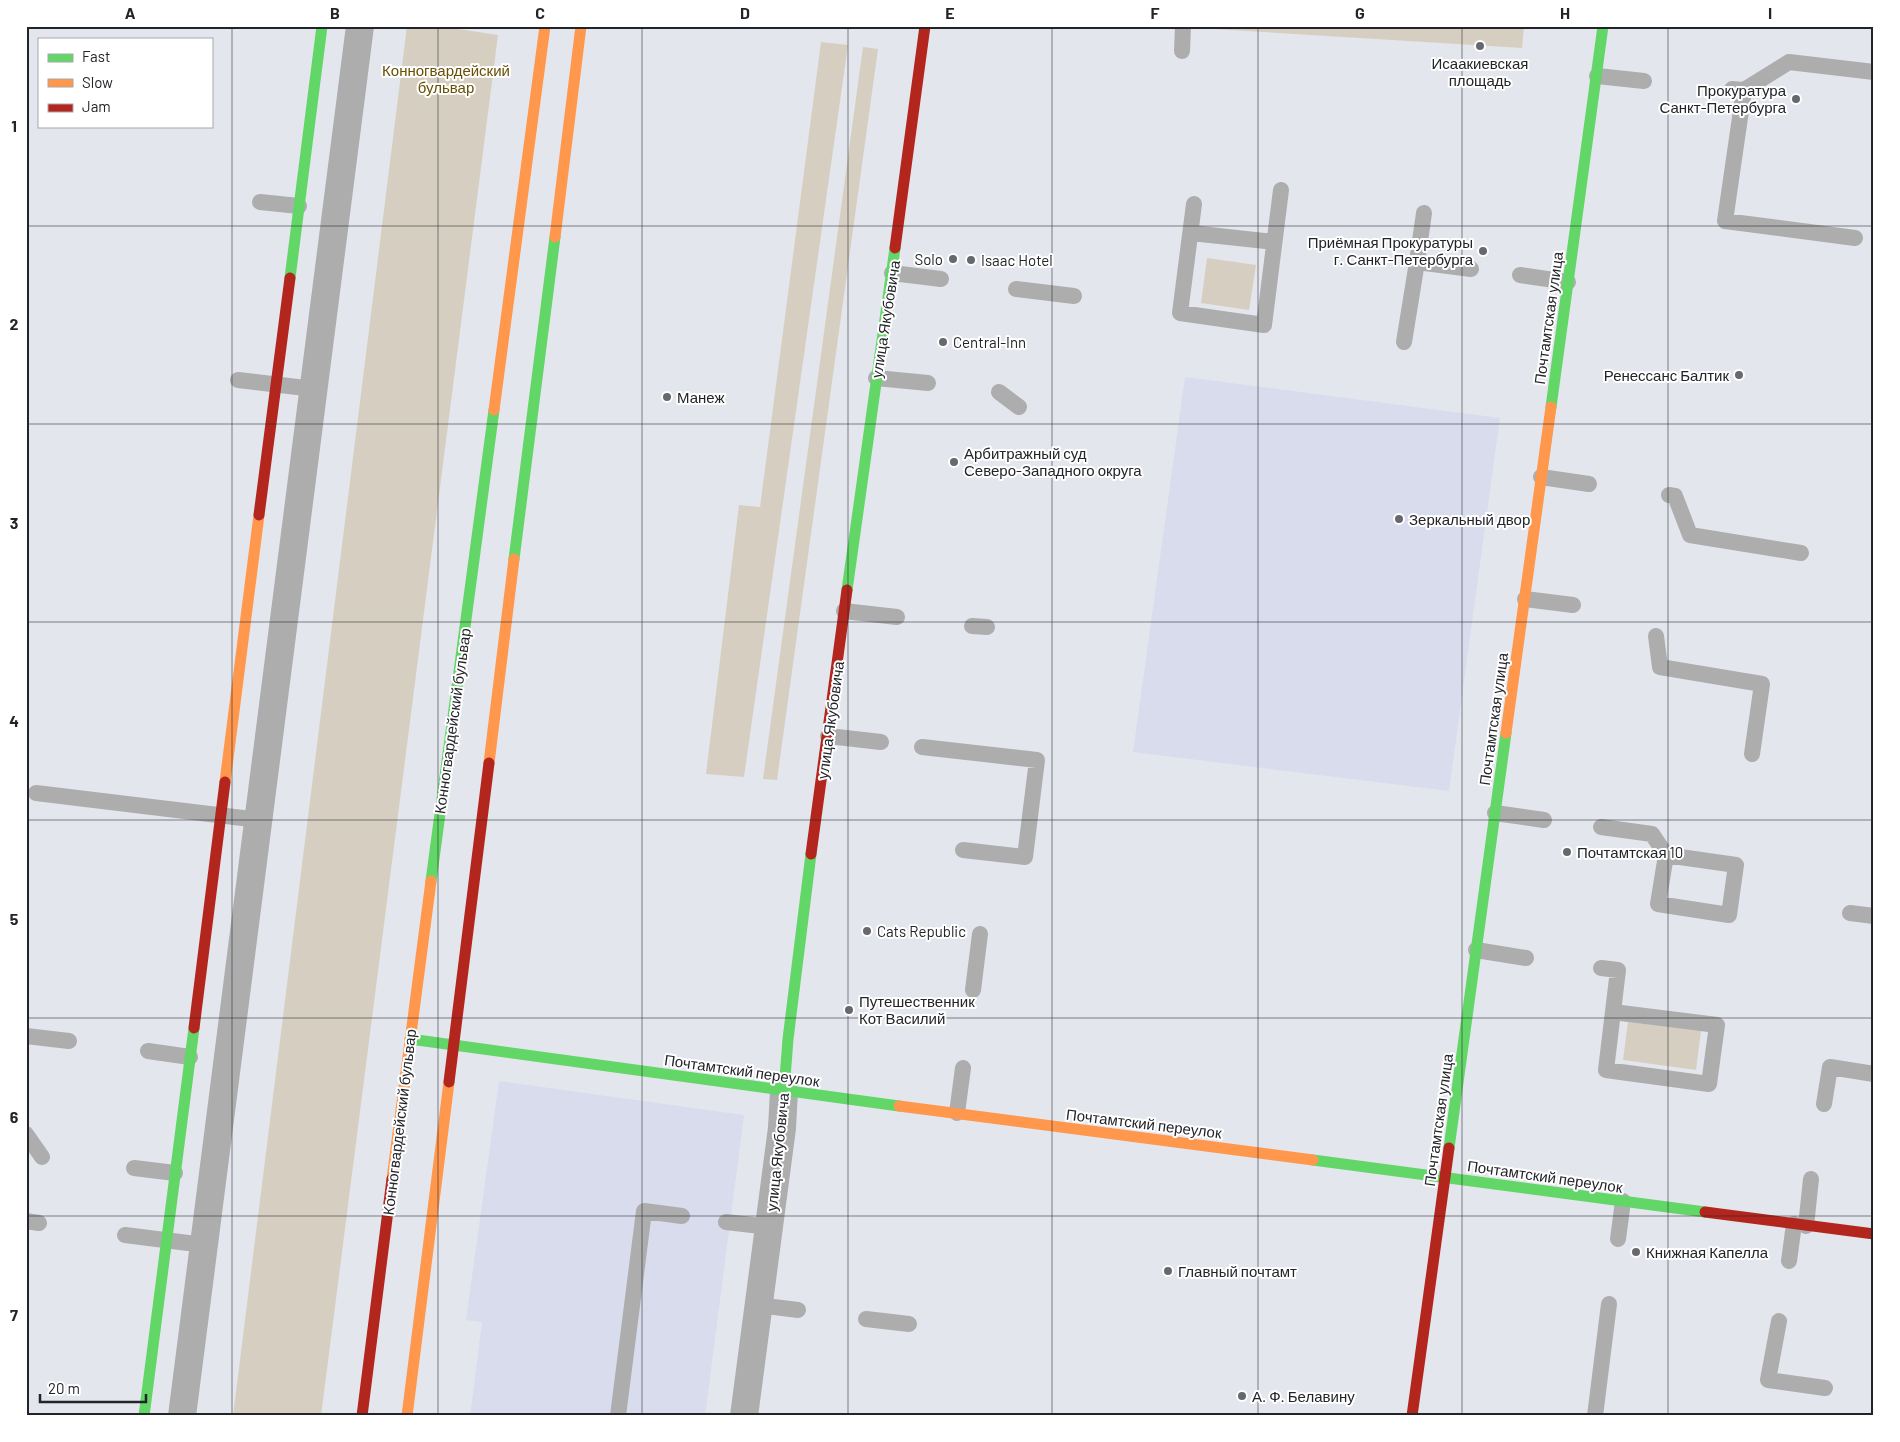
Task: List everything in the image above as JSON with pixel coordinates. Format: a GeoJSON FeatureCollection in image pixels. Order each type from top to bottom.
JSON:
{"type":"FeatureCollection","features":[{"type":"Feature","properties":{"kind":"street"},"geometry":{"type":"LineString","coordinates":[[144,1416],[322,26]]}},
{"type":"Feature","properties":{"kind":"street"},"geometry":{"type":"LineString","coordinates":[[182,1416],[360,26]]}},
{"type":"Feature","properties":{"kind":"street","name":"Конногвардейский бульвар"},"geometry":{"type":"LineString","coordinates":[[362,1416],[410,1038],[545,26]]}},
{"type":"Feature","properties":{"kind":"street"},"geometry":{"type":"LineString","coordinates":[[407,1416],[581,26]]}},
{"type":"Feature","properties":{"kind":"street","name":"улица Якубовича"},"geometry":{"type":"LineString","coordinates":[[744,1416],[782,1124],[789,1029],[844,611],[925,26]]}},
{"type":"Feature","properties":{"kind":"street"},"geometry":{"type":"LineString","coordinates":[[1589,26],[1600,52]]}},
{"type":"Feature","properties":{"kind":"street","name":"Почтамтская улица"},"geometry":{"type":"LineString","coordinates":[[1412,1416],[1603,26]]}},
{"type":"Feature","properties":{"kind":"street","name":"Почтамтский переулок"},"geometry":{"type":"LineString","coordinates":[[410,1038],[784,1091],[1874,1234]]}},
{"type":"Feature","properties":{"kind":"lane"},"geometry":{"type":"LineString","coordinates":[[1182,51],[1183,26]]}},
{"type":"Feature","properties":{"kind":"lane"},"geometry":{"type":"LineString","coordinates":[[1855,238],[1726,221],[1738,90],[1789,62],[1874,72]]}},
{"type":"Feature","properties":{"kind":"lane"},"geometry":{"type":"LineString","coordinates":[[1597,76],[1644,81]]}},
{"type":"Feature","properties":{"kind":"lane"},"geometry":{"type":"LineString","coordinates":[[1194,204],[1180,313],[1264,325],[1281,190]]}},
{"type":"Feature","properties":{"kind":"lane"},"geometry":{"type":"LineString","coordinates":[[260,202],[299,206]]}},
{"type":"Feature","properties":{"kind":"lane"},"geometry":{"type":"LineString","coordinates":[[1404,342],[1424,213]]}},
{"type":"Feature","properties":{"kind":"lane"},"geometry":{"type":"LineString","coordinates":[[1191,233],[1274,242]]}},
{"type":"Feature","properties":{"kind":"lane"},"geometry":{"type":"LineString","coordinates":[[1417,262],[1471,269]]}},
{"type":"Feature","properties":{"kind":"lane"},"geometry":{"type":"LineString","coordinates":[[892,273],[941,279]]}},
{"type":"Feature","properties":{"kind":"lane"},"geometry":{"type":"LineString","coordinates":[[1520,276],[1568,282]]}},
{"type":"Feature","properties":{"kind":"lane"},"geometry":{"type":"LineString","coordinates":[[1016,289],[1074,296]]}},
{"type":"Feature","properties":{"kind":"lane"},"geometry":{"type":"LineString","coordinates":[[876,378],[928,383]]}},
{"type":"Feature","properties":{"kind":"lane"},"geometry":{"type":"LineString","coordinates":[[238,380],[314,390]]}},
{"type":"Feature","properties":{"kind":"lane"},"geometry":{"type":"LineString","coordinates":[[1000,392],[1019,407]]}},
{"type":"Feature","properties":{"kind":"lane"},"geometry":{"type":"LineString","coordinates":[[1542,477],[1589,484]]}},
{"type":"Feature","properties":{"kind":"lane"},"geometry":{"type":"LineString","coordinates":[[1668,495],[1675,496],[1690,534],[1801,553]]}},
{"type":"Feature","properties":{"kind":"lane"},"geometry":{"type":"LineString","coordinates":[[1525,599],[1574,605]]}},
{"type":"Feature","properties":{"kind":"lane"},"geometry":{"type":"LineString","coordinates":[[844,611],[897,617]]}},
{"type":"Feature","properties":{"kind":"lane"},"geometry":{"type":"LineString","coordinates":[[1656,636],[1660,667],[1762,684],[1752,754]]}},
{"type":"Feature","properties":{"kind":"lane"},"geometry":{"type":"LineString","coordinates":[[828,736],[881,742]]}},
{"type":"Feature","properties":{"kind":"lane"},"geometry":{"type":"LineString","coordinates":[[922,747],[1037,760],[1025,856],[963,850]]}},
{"type":"Feature","properties":{"kind":"lane"},"geometry":{"type":"LineString","coordinates":[[36,793],[259,820]]}},
{"type":"Feature","properties":{"kind":"lane"},"geometry":{"type":"LineString","coordinates":[[1495,813],[1544,820]]}},
{"type":"Feature","properties":{"kind":"lane"},"geometry":{"type":"LineString","coordinates":[[1601,828],[1652,834],[1666,855],[1658,904],[1729,914],[1736,865],[1666,855]]}},
{"type":"Feature","properties":{"kind":"lane"},"geometry":{"type":"LineString","coordinates":[[1850,913],[1874,916]]}},
{"type":"Feature","properties":{"kind":"lane"},"geometry":{"type":"LineString","coordinates":[[973,990],[980,934]]}},
{"type":"Feature","properties":{"kind":"lane"},"geometry":{"type":"LineString","coordinates":[[1476,950],[1526,958]]}},
{"type":"Feature","properties":{"kind":"lane"},"geometry":{"type":"LineString","coordinates":[[1601,968],[1618,970],[1606,1070],[1709,1084],[1717,1025],[1613,1012]]}},
{"type":"Feature","properties":{"kind":"lane"},"geometry":{"type":"LineString","coordinates":[[26,1036],[69,1041]]}},
{"type":"Feature","properties":{"kind":"lane"},"geometry":{"type":"LineString","coordinates":[[148,1051],[190,1057]]}},
{"type":"Feature","properties":{"kind":"lane"},"geometry":{"type":"LineString","coordinates":[[1824,1104],[1830,1067],[1874,1074]]}},
{"type":"Feature","properties":{"kind":"lane"},"geometry":{"type":"LineString","coordinates":[[957,1113],[963,1068]]}},
{"type":"Feature","properties":{"kind":"lane"},"geometry":{"type":"LineString","coordinates":[[26,1134],[42,1157]]}},
{"type":"Feature","properties":{"kind":"lane"},"geometry":{"type":"LineString","coordinates":[[134,1168],[175,1173]]}},
{"type":"Feature","properties":{"kind":"lane"},"geometry":{"type":"LineString","coordinates":[[1789,1262],[1811,1179]]}},
{"type":"Feature","properties":{"kind":"lane"},"geometry":{"type":"LineString","coordinates":[[1618,1239],[1622,1201]]}},
{"type":"Feature","properties":{"kind":"lane"},"geometry":{"type":"LineString","coordinates":[[618,1416],[644,1211],[682,1216]]}},
{"type":"Feature","properties":{"kind":"lane"},"geometry":{"type":"LineString","coordinates":[[726,1222],[769,1227]]}},
{"type":"Feature","properties":{"kind":"lane"},"geometry":{"type":"LineString","coordinates":[[125,1235],[204,1245]]}},
{"type":"Feature","properties":{"kind":"lane"},"geometry":{"type":"LineString","coordinates":[[1595,1416],[1609,1304]]}},
{"type":"Feature","properties":{"kind":"lane"},"geometry":{"type":"LineString","coordinates":[[758,1305],[798,1310]]}},
{"type":"Feature","properties":{"kind":"lane"},"geometry":{"type":"LineString","coordinates":[[866,1319],[909,1324]]}},
{"type":"Feature","properties":{"kind":"lane"},"geometry":{"type":"LineString","coordinates":[[1778,1321],[1768,1380],[1825,1388]]}},
{"type":"Feature","properties":{"kind":"shaded area"},"geometry":{"type":"Polygon","coordinates":[[[1185,377],[1500,418],[1449,791],[1133,752],[1185,377]]]}},
{"type":"Feature","properties":{"kind":"shaded area"},"geometry":{"type":"Polygon","coordinates":[[[499,1081],[744,1115],[705,1416],[470,1416],[482,1322],[466,1320],[499,1081]]]}},
{"type":"Feature","properties":{"kind":"green space","name":"Конногвардейский бульвар"},"geometry":{"type":"Polygon","coordinates":[[[407,26],[438,26],[498,35],[321,1416],[233,1416],[407,26]]]}},
{"type":"Feature","properties":{"kind":"green space"},"geometry":{"type":"Polygon","coordinates":[[[1198,26],[1524,26],[1522,48],[1198,28],[1198,26]]]}},
{"type":"Feature","properties":{"kind":"green space"},"geometry":{"type":"Polygon","coordinates":[[[821,42],[848,45],[744,777],[706,774],[739,505],[760,507],[821,42]]]}},
{"type":"Feature","properties":{"kind":"green space"},"geometry":{"type":"Polygon","coordinates":[[[863,47],[878,49],[777,780],[763,779],[863,47]]]}},
{"type":"Feature","properties":{"kind":"green space"},"geometry":{"type":"Polygon","coordinates":[[[1207,258],[1256,265],[1249,310],[1201,303],[1207,258]]]}},
{"type":"Feature","properties":{"kind":"green space"},"geometry":{"type":"Polygon","coordinates":[[[1628,1022],[1701,1031],[1696,1070],[1623,1060],[1628,1022]]]}},
{"type":"Feature","properties":{"kind":"traffic: fast"},"geometry":{"type":"LineString","coordinates":[[290,278],[322,26]]}},
{"type":"Feature","properties":{"kind":"traffic: fast"},"geometry":{"type":"LineString","coordinates":[[1551,407],[1603,26]]}},
{"type":"Feature","properties":{"kind":"traffic: fast"},"geometry":{"type":"LineString","coordinates":[[514,559],[555,237]]}},
{"type":"Feature","properties":{"kind":"traffic: fast"},"geometry":{"type":"LineString","coordinates":[[847,590],[895,248]]}},
{"type":"Feature","properties":{"kind":"traffic: fast"},"geometry":{"type":"LineString","coordinates":[[431,881],[494,410]]}},
{"type":"Feature","properties":{"kind":"traffic: fast"},"geometry":{"type":"LineString","coordinates":[[1449,1148],[1506,733]]}},
{"type":"Feature","properties":{"kind":"traffic: fast"},"geometry":{"type":"LineString","coordinates":[[784,1091],[788,1039],[811,854]]}},
{"type":"Feature","properties":{"kind":"traffic: fast"},"geometry":{"type":"LineString","coordinates":[[144,1416],[194,1028]]}},
{"type":"Feature","properties":{"kind":"traffic: fast"},"geometry":{"type":"LineString","coordinates":[[410,1039],[899,1106]]}},
{"type":"Feature","properties":{"kind":"traffic: fast"},"geometry":{"type":"LineString","coordinates":[[1313,1160],[1705,1212]]}},
{"type":"Feature","properties":{"kind":"traffic: slow"},"geometry":{"type":"LineString","coordinates":[[494,410],[545,26]]}},
{"type":"Feature","properties":{"kind":"traffic: slow"},"geometry":{"type":"LineString","coordinates":[[555,237],[581,26]]}},
{"type":"Feature","properties":{"kind":"traffic: slow"},"geometry":{"type":"LineString","coordinates":[[1506,733],[1551,407]]}},
{"type":"Feature","properties":{"kind":"traffic: slow"},"geometry":{"type":"LineString","coordinates":[[225,782],[259,515]]}},
{"type":"Feature","properties":{"kind":"traffic: slow"},"geometry":{"type":"LineString","coordinates":[[489,763],[514,559]]}},
{"type":"Feature","properties":{"kind":"traffic: slow"},"geometry":{"type":"LineString","coordinates":[[392,1179],[431,881]]}},
{"type":"Feature","properties":{"kind":"traffic: slow"},"geometry":{"type":"LineString","coordinates":[[407,1416],[449,1082]]}},
{"type":"Feature","properties":{"kind":"traffic: slow"},"geometry":{"type":"LineString","coordinates":[[899,1106],[1313,1160]]}},
{"type":"Feature","properties":{"kind":"traffic: jam"},"geometry":{"type":"LineString","coordinates":[[895,248],[925,26]]}},
{"type":"Feature","properties":{"kind":"traffic: jam"},"geometry":{"type":"LineString","coordinates":[[259,515],[290,278]]}},
{"type":"Feature","properties":{"kind":"traffic: jam"},"geometry":{"type":"LineString","coordinates":[[811,854],[847,590]]}},
{"type":"Feature","properties":{"kind":"traffic: jam"},"geometry":{"type":"LineString","coordinates":[[449,1082],[489,763]]}},
{"type":"Feature","properties":{"kind":"traffic: jam"},"geometry":{"type":"LineString","coordinates":[[194,1028],[225,782]]}},
{"type":"Feature","properties":{"kind":"traffic: jam"},"geometry":{"type":"LineString","coordinates":[[1412,1416],[1449,1148]]}},
{"type":"Feature","properties":{"kind":"traffic: jam"},"geometry":{"type":"LineString","coordinates":[[362,1416],[392,1179]]}},
{"type":"Feature","properties":{"kind":"traffic: jam"},"geometry":{"type":"LineString","coordinates":[[1705,1212],[1874,1234]]}},
{"type":"Feature","properties":{"kind":"place","name":"Исаакиевская площадь"},"geometry":{"type":"Point","coordinates":[1480,46]}},
{"type":"Feature","properties":{"kind":"place","name":"Прокуратура Санкт-Петербурга"},"geometry":{"type":"Point","coordinates":[1796,99]}},
{"type":"Feature","properties":{"kind":"place","name":"Приёмная Прокуратуры г. Санкт-Петербурга"},"geometry":{"type":"Point","coordinates":[1483,251]}},
{"type":"Feature","properties":{"kind":"place","name":"Solo"},"geometry":{"type":"Point","coordinates":[953,259]}},
{"type":"Feature","properties":{"kind":"place","name":"Isaac Hotel"},"geometry":{"type":"Point","coordinates":[971,260]}},
{"type":"Feature","properties":{"kind":"place","name":"Central-Inn"},"geometry":{"type":"Point","coordinates":[943,342]}},
{"type":"Feature","properties":{"kind":"place","name":"Ренессанс Балтик"},"geometry":{"type":"Point","coordinates":[1739,375]}},
{"type":"Feature","properties":{"kind":"place","name":"Манеж"},"geometry":{"type":"Point","coordinates":[667,397]}},
{"type":"Feature","properties":{"kind":"place","name":"Арбитражный суд Северо-Западного округа"},"geometry":{"type":"Point","coordinates":[954,462]}},
{"type":"Feature","properties":{"kind":"place","name":"Зеркальный двор"},"geometry":{"type":"Point","coordinates":[1399,519]}},
{"type":"Feature","properties":{"kind":"place","name":"Почтамтская 10"},"geometry":{"type":"Point","coordinates":[1567,852]}},
{"type":"Feature","properties":{"kind":"place","name":"Cats Republic"},"geometry":{"type":"Point","coordinates":[867,931]}},
{"type":"Feature","properties":{"kind":"place","name":"Путешественник Кот Василий"},"geometry":{"type":"Point","coordinates":[849,1010]}},
{"type":"Feature","properties":{"kind":"place","name":"Книжная Капелла"},"geometry":{"type":"Point","coordinates":[1636,1252]}},
{"type":"Feature","properties":{"kind":"place","name":"Главный почтамт"},"geometry":{"type":"Point","coordinates":[1168,1271]}},
{"type":"Feature","properties":{"kind":"place","name":"А. Ф. Белавину"},"geometry":{"type":"Point","coordinates":[1242,1396]}}]}
